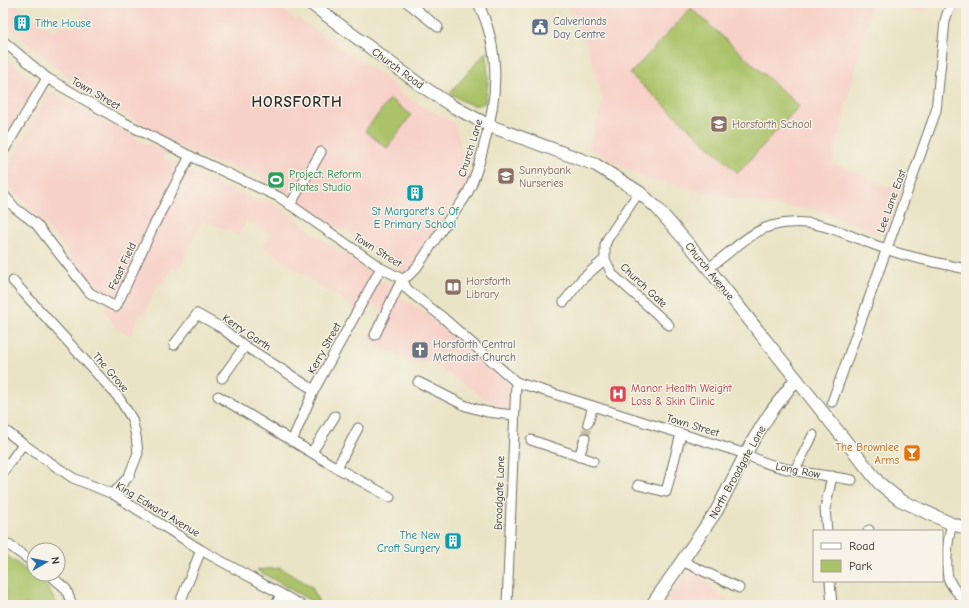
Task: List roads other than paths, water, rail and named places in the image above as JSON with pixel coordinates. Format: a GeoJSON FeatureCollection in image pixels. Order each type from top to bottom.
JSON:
{"type":"FeatureCollection","features":[{"type":"Feature","properties":{"kind":"street","name":"Church Road"},"geometry":{"type":"LineString","coordinates":[[310,3],[419,84],[452,106],[490,126]]}},
{"type":"Feature","properties":{"kind":"street"},"geometry":{"type":"LineString","coordinates":[[408,3],[438,27]]}},
{"type":"Feature","properties":{"kind":"street","name":"Church Lane"},"geometry":{"type":"LineString","coordinates":[[402,279],[408,276],[417,267],[466,194],[475,176],[490,126],[494,106],[494,50],[491,36],[478,3]]}},
{"type":"Feature","properties":{"kind":"street","name":"Lee Lane East"},"geometry":{"type":"LineString","coordinates":[[832,402],[936,111],[945,21],[953,3]]}},
{"type":"Feature","properties":{"kind":"street","name":"Town Street"},"geometry":{"type":"LineString","coordinates":[[3,41],[47,78],[123,122],[190,156],[278,197],[381,268],[402,279],[407,289],[441,316],[516,382],[746,454]]}},
{"type":"Feature","properties":{"kind":"street"},"geometry":{"type":"LineString","coordinates":[[3,152],[47,78]]}},
{"type":"Feature","properties":{"kind":"street","name":"Church Avenue"},"geometry":{"type":"LineString","coordinates":[[490,126],[596,165],[639,192],[657,208],[708,268],[879,483],[900,500],[952,524]]}},
{"type":"Feature","properties":{"kind":"street"},"geometry":{"type":"LineString","coordinates":[[290,205],[321,152]]}},
{"type":"Feature","properties":{"kind":"street","name":"Feast Field"},"geometry":{"type":"LineString","coordinates":[[3,195],[14,208],[36,224],[90,292],[116,307],[154,225],[190,156]]}},
{"type":"Feature","properties":{"kind":"street","name":"Church Gate"},"geometry":{"type":"LineString","coordinates":[[639,192],[608,238],[606,245],[606,259],[612,274],[669,325]]}},
{"type":"Feature","properties":{"kind":"street"},"geometry":{"type":"LineString","coordinates":[[708,268],[756,233],[770,226],[790,223],[813,223],[838,230],[886,250],[966,269]]}},
{"type":"Feature","properties":{"kind":"street","name":"Church Gate"},"geometry":{"type":"LineString","coordinates":[[564,302],[581,280],[606,259]]}},
{"type":"Feature","properties":{"kind":"street","name":"Kerry Street"},"geometry":{"type":"LineString","coordinates":[[292,441],[314,390],[381,268]]}},
{"type":"Feature","properties":{"kind":"street"},"geometry":{"type":"LineString","coordinates":[[375,336],[402,279]]}},
{"type":"Feature","properties":{"kind":"street","name":"The Grove"},"geometry":{"type":"LineString","coordinates":[[13,281],[119,398],[132,419],[138,453],[129,476],[113,494]]}},
{"type":"Feature","properties":{"kind":"street","name":"Kerry Garth"},"geometry":{"type":"LineString","coordinates":[[174,345],[197,314],[220,327],[245,346],[314,390]]}},
{"type":"Feature","properties":{"kind":"street"},"geometry":{"type":"LineString","coordinates":[[222,378],[245,346]]}},
{"type":"Feature","properties":{"kind":"street","name":"North Broadgate Lane"},"geometry":{"type":"LineString","coordinates":[[652,605],[717,510],[752,442],[771,412],[796,379]]}},
{"type":"Feature","properties":{"kind":"street"},"geometry":{"type":"LineString","coordinates":[[418,382],[466,406],[487,412],[514,415]]}},
{"type":"Feature","properties":{"kind":"street","name":"Broadgate Lane"},"geometry":{"type":"LineString","coordinates":[[507,605],[516,382]]}},
{"type":"Feature","properties":{"kind":"street"},"geometry":{"type":"LineString","coordinates":[[218,396],[337,468],[390,497]]}},
{"type":"Feature","properties":{"kind":"street"},"geometry":{"type":"LineString","coordinates":[[588,423],[593,406]]}},
{"type":"Feature","properties":{"kind":"street"},"geometry":{"type":"LineString","coordinates":[[312,452],[335,416]]}},
{"type":"Feature","properties":{"kind":"street"},"geometry":{"type":"LineString","coordinates":[[337,468],[358,428]]}},
{"type":"Feature","properties":{"kind":"street","name":"King Edward Avenue"},"geometry":{"type":"LineString","coordinates":[[3,429],[73,478],[113,494],[201,550],[301,605]]}},
{"type":"Feature","properties":{"kind":"street"},"geometry":{"type":"LineString","coordinates":[[638,485],[666,492],[681,434]]}},
{"type":"Feature","properties":{"kind":"street"},"geometry":{"type":"LineString","coordinates":[[795,470],[813,435]]}},
{"type":"Feature","properties":{"kind":"street"},"geometry":{"type":"LineString","coordinates":[[579,457],[585,438]]}},
{"type":"Feature","properties":{"kind":"street"},"geometry":{"type":"LineString","coordinates":[[530,440],[593,461]]}},
{"type":"Feature","properties":{"kind":"street"},"geometry":{"type":"LineString","coordinates":[[3,472],[23,444]]}},
{"type":"Feature","properties":{"kind":"street","name":"Long Row"},"geometry":{"type":"LineString","coordinates":[[746,454],[770,464],[852,480]]}},
{"type":"Feature","properties":{"kind":"street"},"geometry":{"type":"LineString","coordinates":[[827,530],[825,509],[832,476]]}},
{"type":"Feature","properties":{"kind":"street"},"geometry":{"type":"LineString","coordinates":[[964,600],[952,586],[948,577],[948,552],[952,524],[966,528]]}},
{"type":"Feature","properties":{"kind":"street"},"geometry":{"type":"LineString","coordinates":[[3,541],[26,557]]}},
{"type":"Feature","properties":{"kind":"street"},"geometry":{"type":"LineString","coordinates":[[179,605],[201,550]]}},
{"type":"Feature","properties":{"kind":"street"},"geometry":{"type":"LineString","coordinates":[[682,561],[739,588]]}},
{"type":"Feature","properties":{"kind":"street"},"geometry":{"type":"LineString","coordinates":[[58,582],[66,589],[72,605]]}},
{"type":"Feature","properties":{"kind":"street"},"geometry":{"type":"LineString","coordinates":[[830,582],[832,605]]}},
{"type":"Feature","properties":{"kind":"street"},"geometry":{"type":"LineString","coordinates":[[276,605],[281,594]]}},
{"type":"Feature","properties":{"kind":"tunnel"},"geometry":{"type":"LineString","coordinates":[[585,438],[588,423]]}},
{"type":"Feature","properties":{"kind":"place","name":"Tithe House"},"geometry":{"type":"Point","coordinates":[22,23]}},
{"type":"Feature","properties":{"kind":"place","name":"Calverlands Day Centre"},"geometry":{"type":"Point","coordinates":[540,27]}},
{"type":"Feature","properties":{"kind":"place","name":"Horsforth School"},"geometry":{"type":"Point","coordinates":[719,124]}},
{"type":"Feature","properties":{"kind":"place","name":"Sunnybank Nurseries"},"geometry":{"type":"Point","coordinates":[506,176]}},
{"type":"Feature","properties":{"kind":"place","name":"Project: Reform Pilates Studio"},"geometry":{"type":"Point","coordinates":[276,180]}},
{"type":"Feature","properties":{"kind":"place","name":"St Margaret's C Of E Primary School"},"geometry":{"type":"Point","coordinates":[415,193]}},
{"type":"Feature","properties":{"kind":"place","name":"Horsforth Library"},"geometry":{"type":"Point","coordinates":[453,287]}},
{"type":"Feature","properties":{"kind":"place","name":"Horsforth Central Methodist Church"},"geometry":{"type":"Point","coordinates":[420,350]}},
{"type":"Feature","properties":{"kind":"place","name":"Manor Health Weight Loss & Skin Clinic"},"geometry":{"type":"Point","coordinates":[618,394]}},
{"type":"Feature","properties":{"kind":"place","name":"The Brownlee Arms"},"geometry":{"type":"Point","coordinates":[912,453]}},
{"type":"Feature","properties":{"kind":"place","name":"The New Croft Surgery"},"geometry":{"type":"Point","coordinates":[453,541]}},
{"type":"Feature","properties":{"kind":"district","name":"HORSFORTH"},"geometry":{"type":"Point","coordinates":[297,102]}}]}
